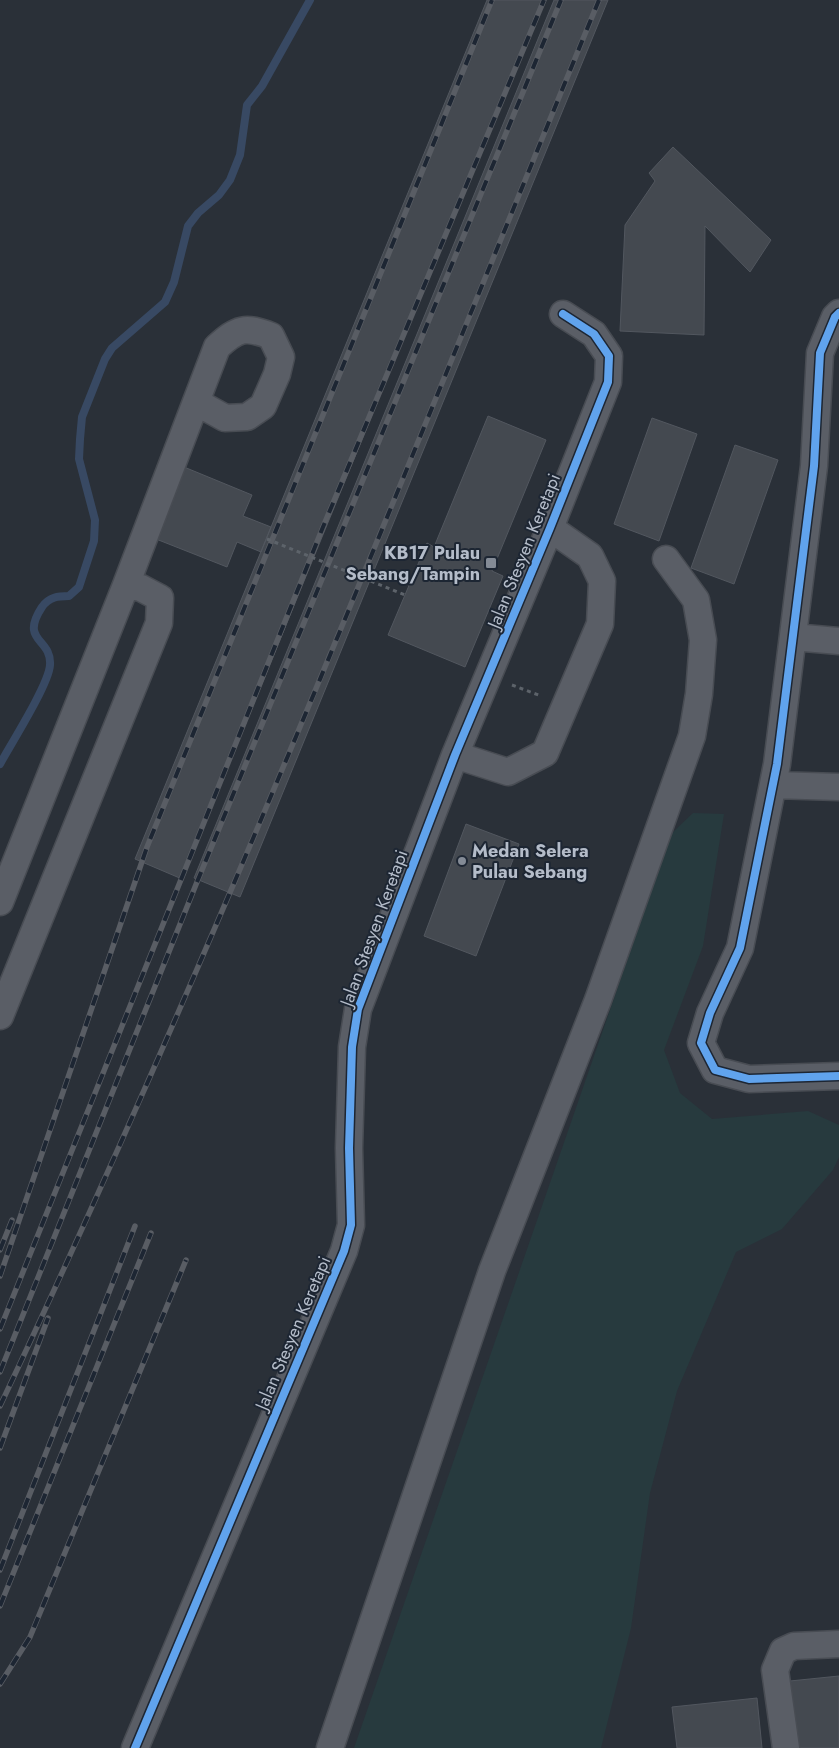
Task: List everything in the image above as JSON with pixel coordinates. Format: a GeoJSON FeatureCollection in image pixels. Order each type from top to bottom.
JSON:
{"type":"FeatureCollection","features":[{"type":"Feature","properties":{"kind":"street"},"geometry":{"type":"LineString","coordinates":[[839,313],[835,317],[820,353],[814,466],[773,784],[740,948],[710,1013],[702,1043],[716,1070],[749,1079],[839,1076]]}},
{"type":"Feature","properties":{"kind":"street","name":"Jalan Stesyen Keretapi"},"geometry":{"type":"LineString","coordinates":[[135,1748],[344,1251],[351,1225],[349,1148],[352,1047],[358,1009],[455,755],[550,528],[608,382],[609,356],[594,334],[563,314]]}},
{"type":"Feature","properties":{"kind":"street"},"geometry":{"type":"LineString","coordinates":[[0,902],[126,585],[196,402]]}},
{"type":"Feature","properties":{"kind":"street"},"geometry":{"type":"LineString","coordinates":[[455,755],[508,772],[545,753],[600,624],[602,581],[590,556],[550,528]]}},
{"type":"Feature","properties":{"kind":"street"},"geometry":{"type":"LineString","coordinates":[[330,1748],[492,1271],[598,1000],[692,736],[699,694],[703,640],[696,600],[666,559]]}},
{"type":"Feature","properties":{"kind":"street"},"geometry":{"type":"LineString","coordinates":[[0,1016],[159,623],[160,598],[141,588],[126,585]]}},
{"type":"Feature","properties":{"kind":"street"},"geometry":{"type":"LineString","coordinates":[[792,637],[839,641]]}},
{"type":"Feature","properties":{"kind":"street"},"geometry":{"type":"LineString","coordinates":[[773,784],[839,787]]}},
{"type":"Feature","properties":{"kind":"street"},"geometry":{"type":"LineString","coordinates":[[786,1748],[775,1670],[783,1651],[794,1646],[839,1644]]}},
{"type":"Feature","properties":{"kind":"path"},"geometry":{"type":"LineString","coordinates":[[266,539],[405,595]]}},
{"type":"Feature","properties":{"kind":"green space"},"geometry":{"type":"Polygon","coordinates":[[[693,813],[724,814],[703,946],[664,1050],[680,1093],[712,1119],[808,1111],[839,1125],[839,1157],[833,1170],[782,1229],[736,1252],[677,1391],[650,1493],[631,1628],[601,1748],[354,1748],[671,834],[693,813]]]}},
{"type":"Feature","properties":{"kind":"building"},"geometry":{"type":"Polygon","coordinates":[[[487,0],[542,0],[182,879],[135,859],[487,0]]]}},
{"type":"Feature","properties":{"kind":"building"},"geometry":{"type":"Polygon","coordinates":[[[554,0],[608,0],[240,897],[194,878],[554,0]]]}},
{"type":"Feature","properties":{"kind":"building"},"geometry":{"type":"Polygon","coordinates":[[[673,147],[771,240],[750,272],[705,226],[704,335],[620,331],[625,225],[655,181],[649,173],[673,147]]]}},
{"type":"Feature","properties":{"kind":"building"},"geometry":{"type":"Polygon","coordinates":[[[488,416],[546,440],[492,571],[503,576],[465,667],[388,635],[427,543],[434,547],[488,416]]]}},
{"type":"Feature","properties":{"kind":"building"},"geometry":{"type":"Polygon","coordinates":[[[652,418],[697,434],[659,541],[614,524],[652,418]]]}},
{"type":"Feature","properties":{"kind":"building"},"geometry":{"type":"Polygon","coordinates":[[[735,445],[778,460],[734,584],[691,568],[735,445]]]}},
{"type":"Feature","properties":{"kind":"building"},"geometry":{"type":"Polygon","coordinates":[[[184,467],[252,495],[243,516],[271,527],[261,552],[237,542],[227,567],[156,539],[184,467]]]}},
{"type":"Feature","properties":{"kind":"building"},"geometry":{"type":"Polygon","coordinates":[[[466,824],[519,844],[476,956],[424,936],[466,824]]]}},
{"type":"Feature","properties":{"kind":"building"},"geometry":{"type":"Polygon","coordinates":[[[839,1676],[839,1748],[797,1748],[790,1681],[839,1676]]]}},
{"type":"Feature","properties":{"kind":"building"},"geometry":{"type":"Polygon","coordinates":[[[757,1698],[762,1748],[677,1748],[672,1707],[757,1698]]]}},
{"type":"Feature","properties":{"kind":"waterway"},"geometry":{"type":"LineString","coordinates":[[0,764],[37,699],[48,674],[49,656],[35,634],[36,618],[48,601],[57,597],[69,596],[79,587],[94,541],[95,520],[79,459],[80,439],[82,417],[105,359],[112,348],[165,302],[174,282],[188,226],[198,213],[219,195],[230,180],[240,155],[247,105],[262,86],[310,0]]}},
{"type":"Feature","properties":{"kind":"railway"},"geometry":{"type":"LineString","coordinates":[[0,1276],[147,847],[492,0]]}},
{"type":"Feature","properties":{"kind":"railway"},"geometry":{"type":"LineString","coordinates":[[0,1329],[323,527],[544,0]]}},
{"type":"Feature","properties":{"kind":"railway"},"geometry":{"type":"LineString","coordinates":[[0,1372],[197,882],[561,0]]}},
{"type":"Feature","properties":{"kind":"railway"},"geometry":{"type":"LineString","coordinates":[[0,1406],[80,1233],[234,883],[382,530],[599,0]]}},
{"type":"Feature","properties":{"kind":"railway"},"geometry":{"type":"LineString","coordinates":[[0,1250],[12,1220]]}},
{"type":"Feature","properties":{"kind":"railway"},"geometry":{"type":"LineString","coordinates":[[0,1570],[135,1226]]}},
{"type":"Feature","properties":{"kind":"railway"},"geometry":{"type":"LineString","coordinates":[[0,1606],[151,1233]]}},
{"type":"Feature","properties":{"kind":"railway"},"geometry":{"type":"LineString","coordinates":[[0,1684],[30,1637],[186,1260]]}},
{"type":"Feature","properties":{"kind":"railway"},"geometry":{"type":"LineString","coordinates":[[0,1448],[48,1318]]}},
{"type":"Feature","properties":{"kind":"cycle path"},"geometry":{"type":"LineString","coordinates":[[839,313],[835,317],[820,353],[814,466],[777,764],[740,948],[710,1013],[701,1043],[715,1070],[749,1079],[839,1076]]}},
{"type":"Feature","properties":{"kind":"cycle path"},"geometry":{"type":"LineString","coordinates":[[135,1748],[344,1251],[351,1225],[349,1148],[352,1047],[358,1009],[455,755],[550,528],[608,382],[609,356],[594,334],[563,314]]}},
{"type":"Feature","properties":{"kind":"place","name":"KB17 Pulau Sebang/Tampin"},"geometry":{"type":"Point","coordinates":[491,563]}},
{"type":"Feature","properties":{"kind":"place","name":"Medan Selera Pulau Sebang"},"geometry":{"type":"Point","coordinates":[462,861]}}]}
